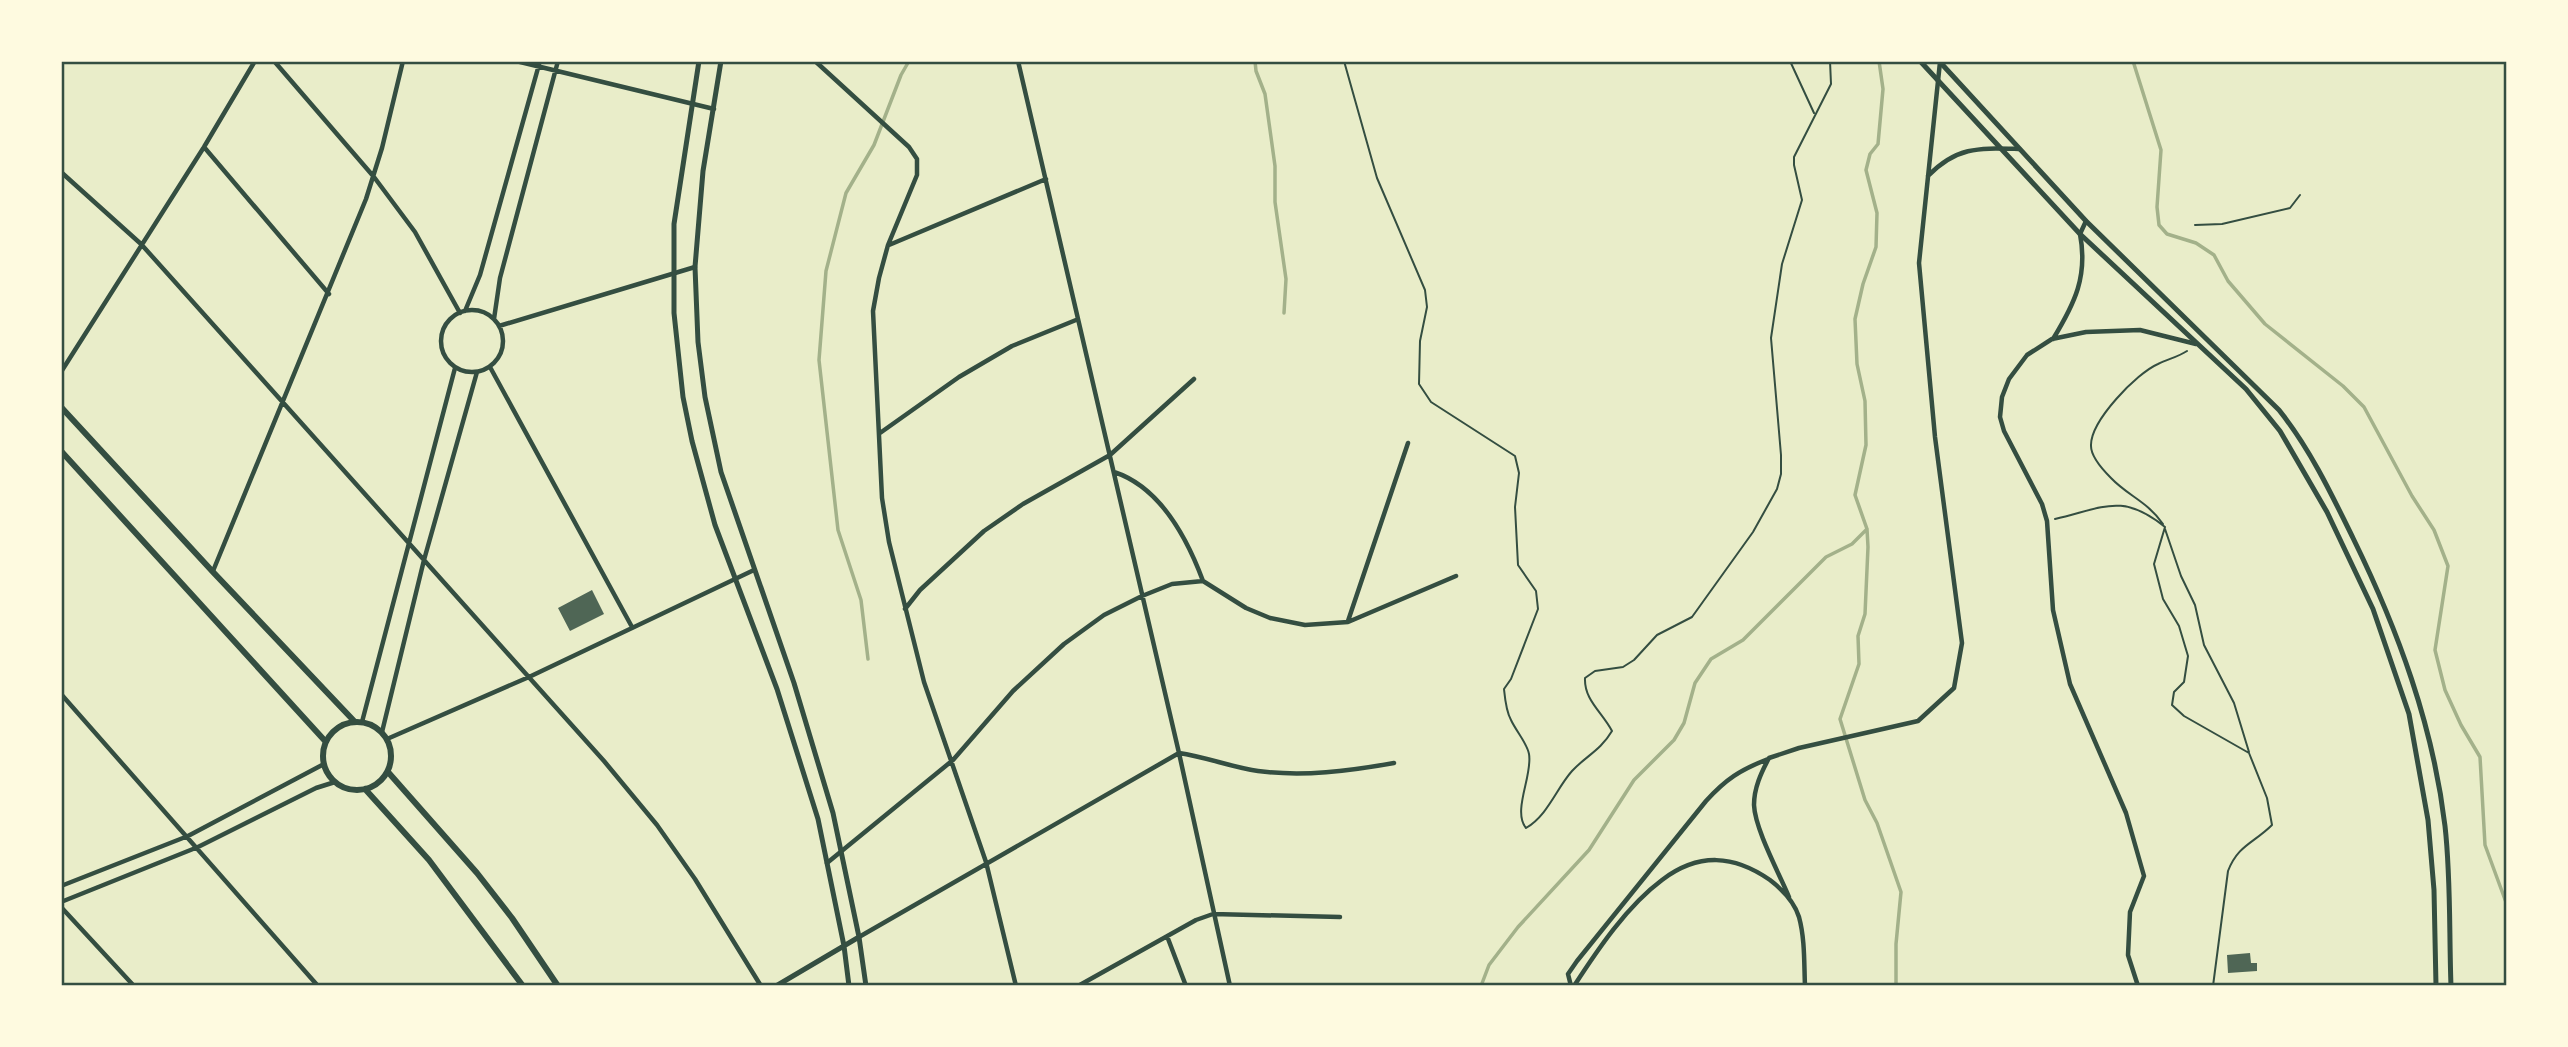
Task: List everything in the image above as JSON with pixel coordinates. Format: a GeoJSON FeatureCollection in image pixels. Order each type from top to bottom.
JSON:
{"type":"FeatureCollection","features":[{"type":"Feature","properties":{"kind":"main road"},"geometry":{"type":"LineString","coordinates":[[61,407],[213,572],[358,722],[382,732],[387,739],[391,755],[388,772],[382,780],[365,789],[344,788],[335,782],[324,764],[326,742],[333,732],[343,725],[358,722]]}},
{"type":"Feature","properties":{"kind":"main road"},"geometry":{"type":"LineString","coordinates":[[61,451],[326,742]]}},
{"type":"Feature","properties":{"kind":"main road"},"geometry":{"type":"LineString","coordinates":[[388,772],[477,873],[512,918],[558,986]]}},
{"type":"Feature","properties":{"kind":"main road"},"geometry":{"type":"LineString","coordinates":[[365,789],[429,860],[523,986]]}},
{"type":"Feature","properties":{"kind":"street"},"geometry":{"type":"LineString","coordinates":[[61,372],[204,147],[255,61]]}},
{"type":"Feature","properties":{"kind":"street"},"geometry":{"type":"LineString","coordinates":[[274,61],[374,177],[415,232],[462,312]]}},
{"type":"Feature","properties":{"kind":"street"},"geometry":{"type":"LineString","coordinates":[[213,572],[329,293],[374,177],[403,61]]}},
{"type":"Feature","properties":{"kind":"street"},"geometry":{"type":"LineString","coordinates":[[516,61],[539,64],[555,72],[714,109]]}},
{"type":"Feature","properties":{"kind":"street"},"geometry":{"type":"LineString","coordinates":[[494,319],[500,278],[558,61]]}},
{"type":"Feature","properties":{"kind":"street"},"geometry":{"type":"LineString","coordinates":[[699,61],[676,211],[673,272],[678,358],[701,479],[734,580],[777,689],[818,819],[844,946],[849,986]]}},
{"type":"Feature","properties":{"kind":"street"},"geometry":{"type":"LineString","coordinates":[[721,61],[702,171],[695,267],[698,342],[709,422],[721,472],[794,682],[833,813],[859,937],[866,986]]}},
{"type":"Feature","properties":{"kind":"street"},"geometry":{"type":"LineString","coordinates":[[815,61],[909,147],[918,159],[917,175],[888,245],[873,311],[884,509],[889,542],[924,682],[986,862],[1016,986]]}},
{"type":"Feature","properties":{"kind":"street"},"geometry":{"type":"LineString","coordinates":[[1018,61],[1076,320],[1179,753],[1230,986]]}},
{"type":"Feature","properties":{"kind":"street"},"geometry":{"type":"LineString","coordinates":[[1920,61],[2080,233],[2246,389],[2280,431],[2327,512],[2373,609],[2409,714],[2428,820],[2434,890],[2436,986]]}},
{"type":"Feature","properties":{"kind":"street"},"geometry":{"type":"LineString","coordinates":[[1572,986],[1568,974],[1577,961],[1724,782],[1741,769],[1769,758],[1918,721],[1954,688],[1962,643],[1942,497],[1919,263],[1939,62]]}},
{"type":"Feature","properties":{"kind":"street"},"geometry":{"type":"LineString","coordinates":[[1939,62],[2087,221],[2203,333],[2290,424],[2324,479],[2380,594],[2423,714],[2444,823],[2448,861],[2451,986]]}},
{"type":"Feature","properties":{"kind":"street"},"geometry":{"type":"LineString","coordinates":[[462,312],[478,311],[494,319],[499,326],[503,343],[501,352],[491,367],[477,372],[455,368],[443,353],[441,344],[446,325],[462,312],[483,267],[539,64]]}},
{"type":"Feature","properties":{"kind":"street"},"geometry":{"type":"LineString","coordinates":[[204,147],[329,293]]}},
{"type":"Feature","properties":{"kind":"street"},"geometry":{"type":"LineString","coordinates":[[1928,176],[1953,155],[1972,149],[2019,149]]}},
{"type":"Feature","properties":{"kind":"street"},"geometry":{"type":"LineString","coordinates":[[61,172],[141,244],[604,761],[657,825],[695,878],[761,986]]}},
{"type":"Feature","properties":{"kind":"street"},"geometry":{"type":"LineString","coordinates":[[888,245],[1046,179]]}},
{"type":"Feature","properties":{"kind":"street"},"geometry":{"type":"LineString","coordinates":[[2052,339],[2074,302],[2084,255],[2080,233],[2087,221]]}},
{"type":"Feature","properties":{"kind":"street"},"geometry":{"type":"LineString","coordinates":[[499,326],[695,267]]}},
{"type":"Feature","properties":{"kind":"street"},"geometry":{"type":"LineString","coordinates":[[879,433],[959,377],[1001,352],[1076,320]]}},
{"type":"Feature","properties":{"kind":"street"},"geometry":{"type":"LineString","coordinates":[[2138,986],[2128,955],[2130,912],[2144,876],[2126,813],[2070,684],[2053,610],[2048,521],[2004,431],[2000,417],[2002,397],[2008,379],[2027,355],[2052,339],[2086,332],[2140,330],[2199,345]]}},
{"type":"Feature","properties":{"kind":"street"},"geometry":{"type":"LineString","coordinates":[[491,367],[632,627]]}},
{"type":"Feature","properties":{"kind":"street"},"geometry":{"type":"LineString","coordinates":[[358,722],[455,368]]}},
{"type":"Feature","properties":{"kind":"street"},"geometry":{"type":"LineString","coordinates":[[382,732],[424,560],[477,372]]}},
{"type":"Feature","properties":{"kind":"street"},"geometry":{"type":"LineString","coordinates":[[905,609],[920,590],[984,531],[1023,504],[1110,455],[1194,379]]}},
{"type":"Feature","properties":{"kind":"street"},"geometry":{"type":"LineString","coordinates":[[1348,622],[1408,443]]}},
{"type":"Feature","properties":{"kind":"street"},"geometry":{"type":"LineString","coordinates":[[1113,472],[1130,477],[1147,490],[1177,528],[1193,555],[1203,582]]}},
{"type":"Feature","properties":{"kind":"street"},"geometry":{"type":"LineString","coordinates":[[387,739],[529,677],[754,570]]}},
{"type":"Feature","properties":{"kind":"street"},"geometry":{"type":"LineString","coordinates":[[827,863],[953,760],[1013,691],[1064,644],[1104,615],[1142,596],[1172,584],[1203,582],[1240,605],[1270,618],[1305,625],[1348,622],[1456,576]]}},
{"type":"Feature","properties":{"kind":"street"},"geometry":{"type":"LineString","coordinates":[[61,694],[188,835],[318,986]]}},
{"type":"Feature","properties":{"kind":"street"},"geometry":{"type":"LineString","coordinates":[[776,986],[986,862],[1179,753],[1250,769],[1296,773],[1354,770],[1394,763]]}},
{"type":"Feature","properties":{"kind":"street"},"geometry":{"type":"LineString","coordinates":[[1769,758],[1760,774],[1754,806],[1759,828],[1799,916],[1805,986]]}},
{"type":"Feature","properties":{"kind":"street"},"geometry":{"type":"LineString","coordinates":[[61,886],[188,835],[324,764]]}},
{"type":"Feature","properties":{"kind":"street"},"geometry":{"type":"LineString","coordinates":[[134,986],[61,905],[198,847],[316,788],[335,782]]}},
{"type":"Feature","properties":{"kind":"street"},"geometry":{"type":"LineString","coordinates":[[1572,986],[1645,895],[1663,879],[1684,867],[1702,861],[1737,862],[1753,869],[1790,897]]}},
{"type":"Feature","properties":{"kind":"street"},"geometry":{"type":"LineString","coordinates":[[1078,986],[1196,920],[1213,914],[1340,917]]}},
{"type":"Feature","properties":{"kind":"street"},"geometry":{"type":"LineString","coordinates":[[1167,936],[1186,986]]}},
{"type":"Feature","properties":{"kind":"lane"},"geometry":{"type":"LineString","coordinates":[[1344,61],[1377,178],[1425,290],[1427,307],[1420,341],[1419,384],[1432,402],[1515,456],[1519,473],[1514,507],[1518,565],[1536,591],[1538,609],[1511,679],[1504,689],[1509,717],[1529,753],[1528,777],[1521,809],[1523,825],[1527,828],[1542,815],[1572,771],[1603,745],[1612,731],[1592,703],[1585,688],[1585,678],[1595,671],[1623,667],[1634,660],[1657,635],[1692,617],[1753,532],[1777,489],[1781,474],[1781,455],[1771,338],[1782,264],[1802,200],[1794,157],[1831,84],[1830,61]]}},
{"type":"Feature","properties":{"kind":"lane"},"geometry":{"type":"LineString","coordinates":[[1790,61],[1815,114]]}},
{"type":"Feature","properties":{"kind":"path"},"geometry":{"type":"LineString","coordinates":[[2195,225],[2221,224],[2290,208],[2300,195]]}},
{"type":"Feature","properties":{"kind":"path"},"geometry":{"type":"LineString","coordinates":[[2199,345],[2175,358],[2156,364],[2134,381],[2110,406],[2097,427],[2091,445],[2094,456],[2112,479],[2152,509],[2165,527],[2181,576],[2195,605],[2204,645],[2234,704],[2249,753],[2267,797],[2272,825],[2264,834],[2243,846],[2231,864],[2213,986]]}},
{"type":"Feature","properties":{"kind":"path"},"geometry":{"type":"LineString","coordinates":[[2048,521],[2111,505],[2125,505],[2151,516],[2165,527]]}},
{"type":"Feature","properties":{"kind":"path"},"geometry":{"type":"LineString","coordinates":[[2165,527],[2154,564],[2163,599],[2179,626],[2188,656],[2184,682],[2175,692],[2172,705],[2184,716],[2249,753]]}},
{"type":"Feature","properties":{"kind":"building"},"geometry":{"type":"Polygon","coordinates":[[[592,590],[604,614],[570,631],[558,608],[592,590]]]}},
{"type":"Feature","properties":{"kind":"building"},"geometry":{"type":"Polygon","coordinates":[[[2250,953],[2251,963],[2257,963],[2257,971],[2228,973],[2227,955],[2250,953]]]}},
{"type":"Feature","properties":{"kind":"waterway"},"geometry":{"type":"LineString","coordinates":[[868,659],[861,600],[838,530],[819,360],[826,271],[846,193],[874,145],[909,61]]}},
{"type":"Feature","properties":{"kind":"waterway"},"geometry":{"type":"LineString","coordinates":[[1255,61],[1265,94],[1275,166],[1275,202],[1286,279],[1284,313]]}},
{"type":"Feature","properties":{"kind":"waterway"},"geometry":{"type":"LineString","coordinates":[[1879,61],[1883,89],[1878,144],[1870,154],[1866,170],[1877,213],[1876,247],[1863,284],[1855,319],[1857,364],[1865,401],[1866,445],[1855,495],[1867,529],[1865,614],[1858,636],[1859,664],[1840,719],[1865,800],[1877,823],[1901,892],[1896,944],[1896,986]]}},
{"type":"Feature","properties":{"kind":"waterway"},"geometry":{"type":"LineString","coordinates":[[2133,61],[2161,150],[2157,207],[2159,225],[2167,234],[2196,243],[2214,255],[2228,281],[2265,324],[2343,386],[2364,407],[2412,496],[2434,530],[2448,566],[2435,650],[2445,690],[2480,757],[2485,845],[2507,905]]}},
{"type":"Feature","properties":{"kind":"waterway"},"geometry":{"type":"LineString","coordinates":[[1481,986],[1489,965],[1518,927],[1589,850],[1634,780],[1674,740],[1684,723],[1695,683],[1711,659],[1743,640],[1826,557],[1852,544],[1867,529]]}}]}
